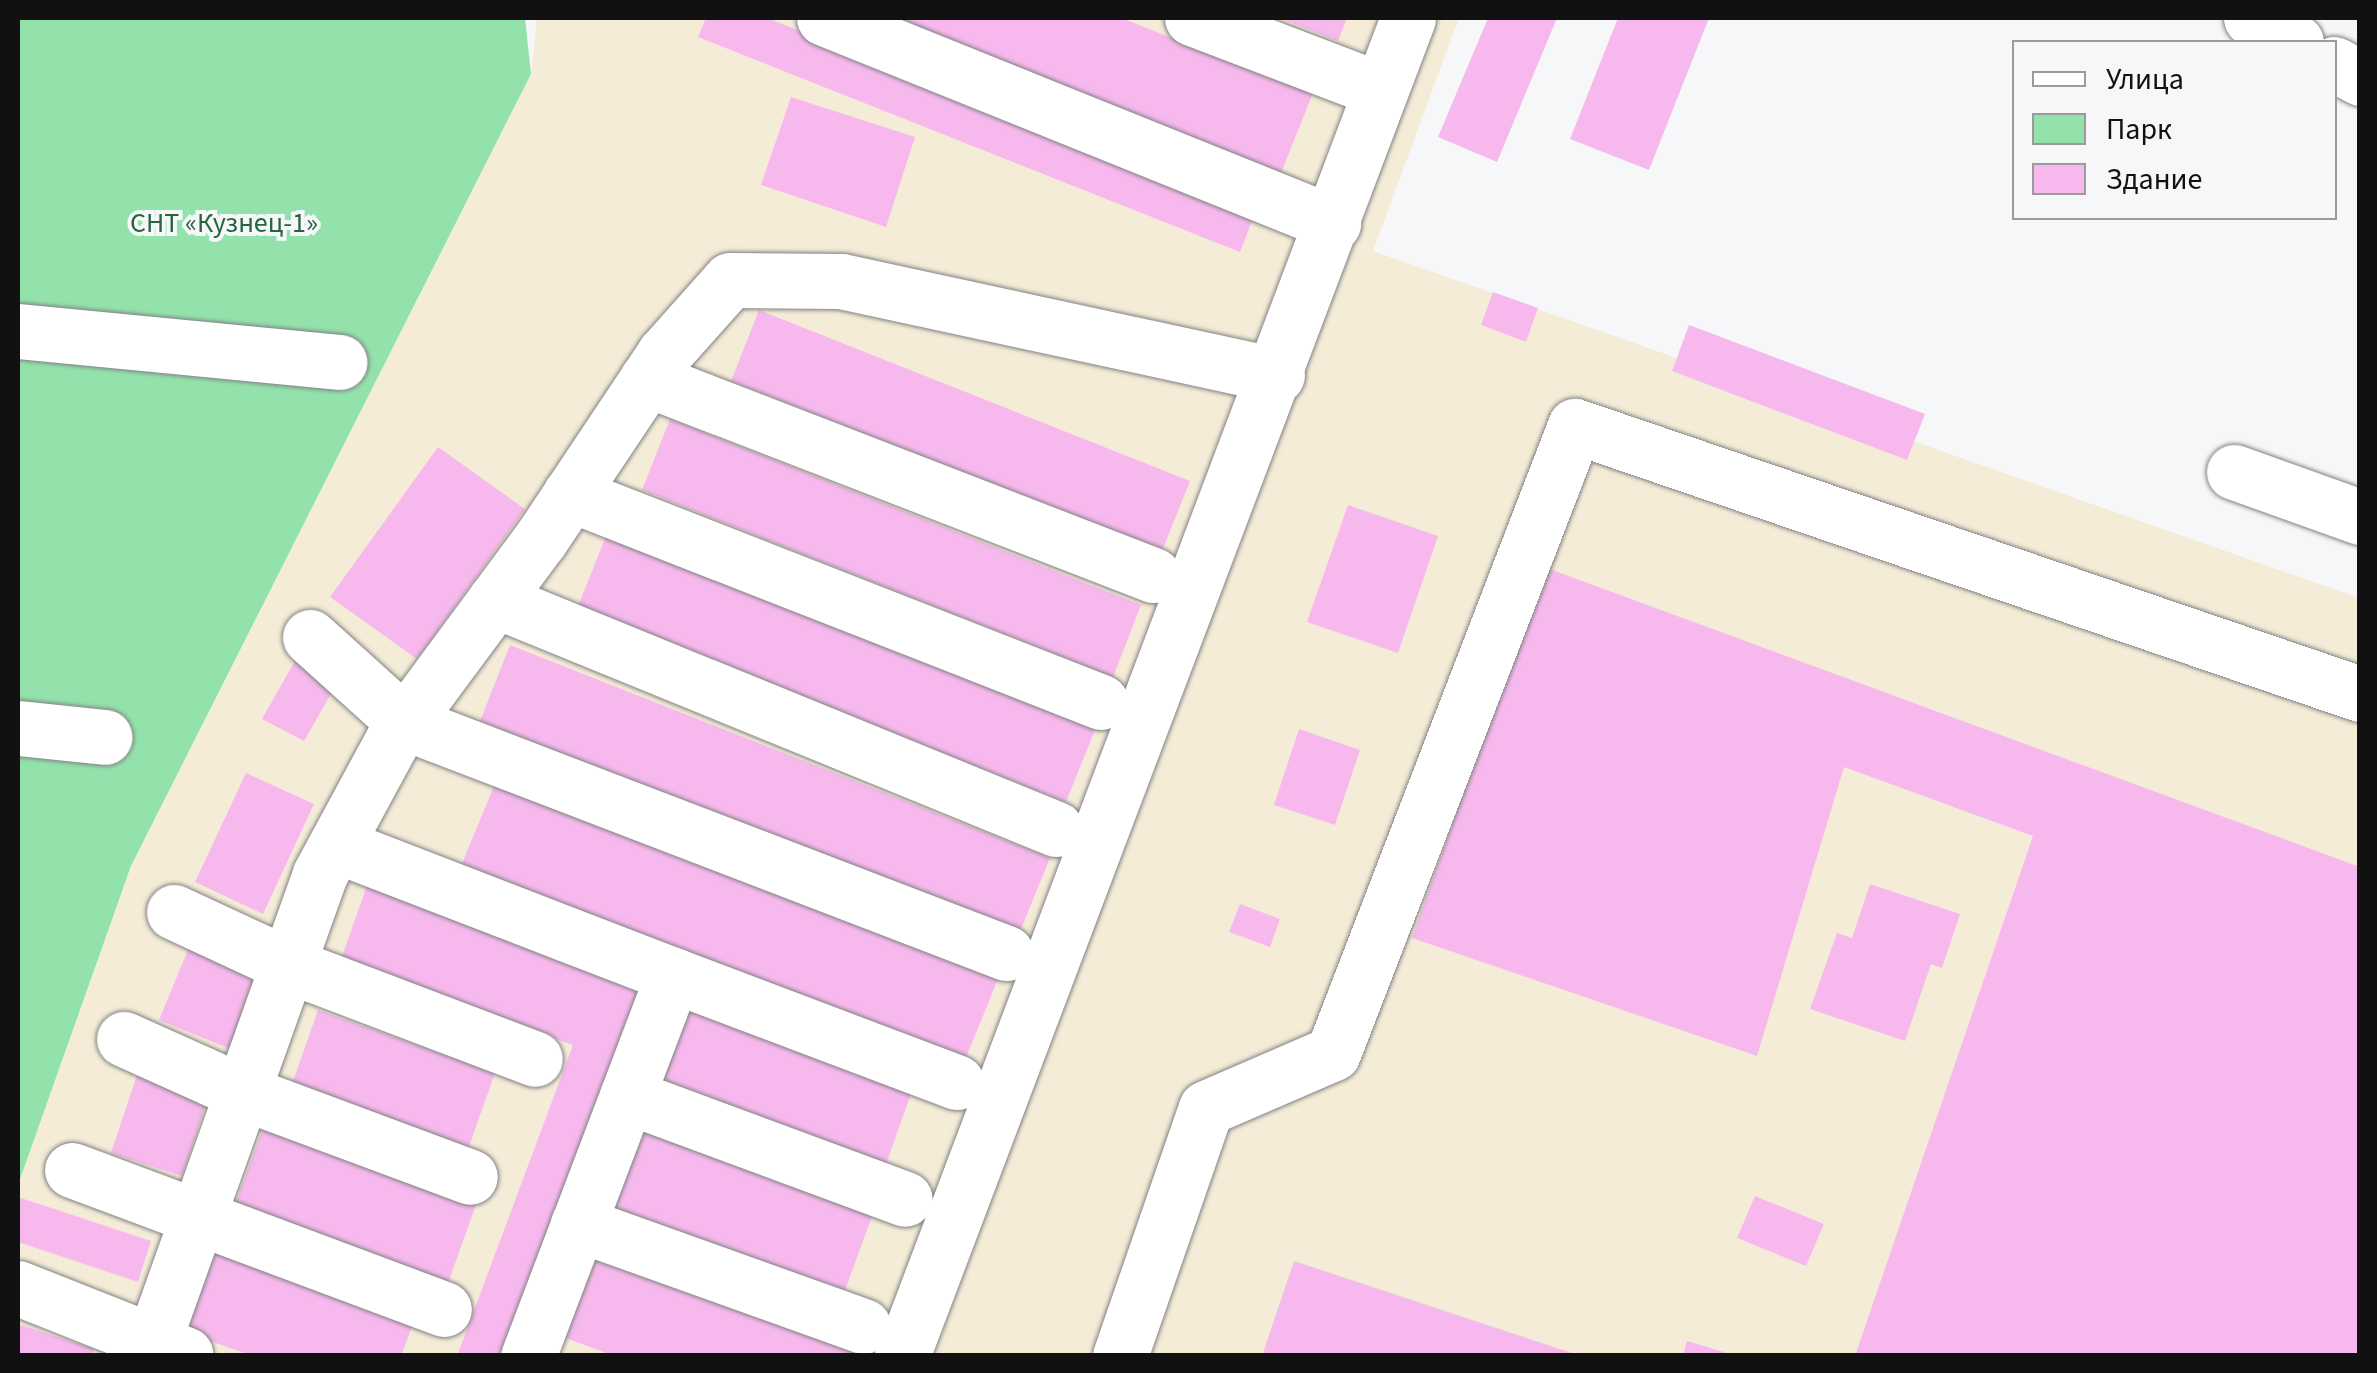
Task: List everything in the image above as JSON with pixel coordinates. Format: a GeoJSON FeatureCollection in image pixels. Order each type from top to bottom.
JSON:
{"type":"FeatureCollection","features":[{"type":"Feature","properties":{"kind":"street"},"geometry":{"type":"LineString","coordinates":[[824,18],[1333,223]]}},
{"type":"Feature","properties":{"kind":"street"},"geometry":{"type":"LineString","coordinates":[[1192,18],[1382,90]]}},
{"type":"Feature","properties":{"kind":"street"},"geometry":{"type":"LineString","coordinates":[[578,1224],[883,1341],[1277,375],[1408,18]]}},
{"type":"Feature","properties":{"kind":"street"},"geometry":{"type":"LineString","coordinates":[[2251,18],[2292,40]]}},
{"type":"Feature","properties":{"kind":"street"},"geometry":{"type":"LineString","coordinates":[[2337,66],[2360,78]]}},
{"type":"Feature","properties":{"kind":"street"},"geometry":{"type":"LineString","coordinates":[[18,1288],[163,1351],[198,1216],[288,965],[336,845],[404,722],[495,600],[647,379],[730,280],[841,281],[1277,375]]}},
{"type":"Feature","properties":{"kind":"street"},"geometry":{"type":"LineString","coordinates":[[18,330],[340,362]]}},
{"type":"Feature","properties":{"kind":"street"},"geometry":{"type":"LineString","coordinates":[[647,379],[1153,575]]}},
{"type":"Feature","properties":{"kind":"street"},"geometry":{"type":"LineString","coordinates":[[1120,1356],[1206,1108],[1333,1053],[1575,426],[2360,694]]}},
{"type":"Feature","properties":{"kind":"street"},"geometry":{"type":"LineString","coordinates":[[2234,472],[2360,517]]}},
{"type":"Feature","properties":{"kind":"street"},"geometry":{"type":"LineString","coordinates":[[570,494],[1101,702]]}},
{"type":"Feature","properties":{"kind":"street"},"geometry":{"type":"LineString","coordinates":[[495,600],[1056,829]]}},
{"type":"Feature","properties":{"kind":"street"},"geometry":{"type":"LineString","coordinates":[[310,637],[404,722],[1006,953]]}},
{"type":"Feature","properties":{"kind":"street"},"geometry":{"type":"LineString","coordinates":[[18,728],[105,737]]}},
{"type":"Feature","properties":{"kind":"street"},"geometry":{"type":"LineString","coordinates":[[336,845],[956,1082]]}},
{"type":"Feature","properties":{"kind":"street"},"geometry":{"type":"LineString","coordinates":[[174,912],[288,965],[535,1058]]}},
{"type":"Feature","properties":{"kind":"street"},"geometry":{"type":"LineString","coordinates":[[536,1353],[578,1224],[672,975]]}},
{"type":"Feature","properties":{"kind":"street"},"geometry":{"type":"LineString","coordinates":[[124,1039],[242,1092],[470,1177]]}},
{"type":"Feature","properties":{"kind":"street"},"geometry":{"type":"LineString","coordinates":[[626,1096],[905,1199]]}},
{"type":"Feature","properties":{"kind":"street"},"geometry":{"type":"LineString","coordinates":[[72,1170],[444,1309]]}},
{"type":"Feature","properties":{"kind":"shaded area"},"geometry":{"type":"Polygon","coordinates":[[[537,18],[1459,18],[1373,251],[2359,598],[2359,1355],[18,1356],[18,1185],[131,867],[531,74],[537,18]]]}},
{"type":"Feature","properties":{"kind":"green space","name":"СНТ «Кузнец-1»"},"geometry":{"type":"Polygon","coordinates":[[[18,18],[525,18],[531,74],[131,866],[18,1185],[18,18]]]}},
{"type":"Feature","properties":{"kind":"building"},"geometry":{"type":"Polygon","coordinates":[[[706,18],[767,18],[1256,211],[1240,252],[698,37],[706,18]]]}},
{"type":"Feature","properties":{"kind":"building"},"geometry":{"type":"Polygon","coordinates":[[[888,18],[1121,18],[1313,93],[1281,173],[888,18]]]}},
{"type":"Feature","properties":{"kind":"building"},"geometry":{"type":"Polygon","coordinates":[[[1280,18],[1347,18],[1338,41],[1280,18]]]}},
{"type":"Feature","properties":{"kind":"building"},"geometry":{"type":"Polygon","coordinates":[[[1488,18],[1557,18],[1497,162],[1438,137],[1488,18]]]}},
{"type":"Feature","properties":{"kind":"building"},"geometry":{"type":"Polygon","coordinates":[[[1618,18],[1709,18],[1649,170],[1570,139],[1618,18]]]}},
{"type":"Feature","properties":{"kind":"building"},"geometry":{"type":"Polygon","coordinates":[[[791,97],[915,137],[886,227],[761,185],[791,97]]]}},
{"type":"Feature","properties":{"kind":"building"},"geometry":{"type":"Polygon","coordinates":[[[1493,292],[1538,308],[1526,342],[1481,325],[1493,292]]]}},
{"type":"Feature","properties":{"kind":"building"},"geometry":{"type":"Polygon","coordinates":[[[759,310],[1190,481],[1162,551],[731,381],[759,310]]]}},
{"type":"Feature","properties":{"kind":"building"},"geometry":{"type":"Polygon","coordinates":[[[1689,325],[1925,414],[1907,460],[1672,371],[1689,325]]]}},
{"type":"Feature","properties":{"kind":"building"},"geometry":{"type":"Polygon","coordinates":[[[670,419],[1141,605],[1113,677],[642,490],[670,419]]]}},
{"type":"Feature","properties":{"kind":"building"},"geometry":{"type":"Polygon","coordinates":[[[438,447],[525,509],[417,659],[330,597],[438,447]]]}},
{"type":"Feature","properties":{"kind":"building"},"geometry":{"type":"Polygon","coordinates":[[[1348,505],[1438,536],[1398,653],[1307,622],[1348,505]]]}},
{"type":"Feature","properties":{"kind":"building"},"geometry":{"type":"Polygon","coordinates":[[[606,536],[1095,730],[1066,802],[577,609],[606,536]]]}},
{"type":"Feature","properties":{"kind":"building"},"geometry":{"type":"Polygon","coordinates":[[[1544,567],[2360,867],[2360,1356],[1855,1356],[2033,836],[1844,767],[1757,1056],[1412,938],[1544,567]]]}},
{"type":"Feature","properties":{"kind":"building"},"geometry":{"type":"Polygon","coordinates":[[[510,645],[1050,858],[1019,934],[480,721],[510,645]]]}},
{"type":"Feature","properties":{"kind":"building"},"geometry":{"type":"Polygon","coordinates":[[[301,650],[343,673],[304,741],[262,719],[301,650]]]}},
{"type":"Feature","properties":{"kind":"building"},"geometry":{"type":"Polygon","coordinates":[[[1299,729],[1360,750],[1335,825],[1274,805],[1299,729]]]}},
{"type":"Feature","properties":{"kind":"building"},"geometry":{"type":"Polygon","coordinates":[[[246,773],[314,804],[263,914],[195,882],[246,773]]]}},
{"type":"Feature","properties":{"kind":"building"},"geometry":{"type":"Polygon","coordinates":[[[496,781],[998,979],[963,1065],[461,866],[496,781]]]}},
{"type":"Feature","properties":{"kind":"building"},"geometry":{"type":"Polygon","coordinates":[[[369,880],[645,979],[506,1356],[457,1356],[573,1045],[340,962],[369,880]]]}},
{"type":"Feature","properties":{"kind":"building"},"geometry":{"type":"Polygon","coordinates":[[[1870,884],[1960,914],[1942,968],[1931,964],[1905,1041],[1810,1009],[1837,933],[1852,938],[1870,884]]]}},
{"type":"Feature","properties":{"kind":"building"},"geometry":{"type":"Polygon","coordinates":[[[1240,904],[1280,919],[1270,947],[1229,932],[1240,904]]]}},
{"type":"Feature","properties":{"kind":"building"},"geometry":{"type":"Polygon","coordinates":[[[193,938],[268,969],[235,1051],[159,1020],[193,938]]]}},
{"type":"Feature","properties":{"kind":"building"},"geometry":{"type":"Polygon","coordinates":[[[685,1000],[915,1082],[884,1170],[654,1088],[685,1000]]]}},
{"type":"Feature","properties":{"kind":"building"},"geometry":{"type":"Polygon","coordinates":[[[318,1010],[495,1073],[467,1152],[290,1090],[318,1010]]]}},
{"type":"Feature","properties":{"kind":"building"},"geometry":{"type":"Polygon","coordinates":[[[140,1066],[211,1089],[182,1176],[111,1153],[140,1066]]]}},
{"type":"Feature","properties":{"kind":"building"},"geometry":{"type":"Polygon","coordinates":[[[638,1121],[876,1205],[843,1296],[605,1211],[638,1121]]]}},
{"type":"Feature","properties":{"kind":"building"},"geometry":{"type":"Polygon","coordinates":[[[264,1126],[477,1202],[448,1283],[234,1208],[264,1126]]]}},
{"type":"Feature","properties":{"kind":"building"},"geometry":{"type":"Polygon","coordinates":[[[1755,1196],[1824,1224],[1806,1266],[1737,1238],[1755,1196]]]}},
{"type":"Feature","properties":{"kind":"building"},"geometry":{"type":"Polygon","coordinates":[[[18,1197],[151,1241],[138,1282],[18,1242],[18,1197]]]}},
{"type":"Feature","properties":{"kind":"building"},"geometry":{"type":"Polygon","coordinates":[[[209,1248],[414,1321],[401,1356],[252,1356],[180,1330],[209,1248]]]}},
{"type":"Feature","properties":{"kind":"building"},"geometry":{"type":"Polygon","coordinates":[[[594,1251],[864,1347],[861,1356],[614,1356],[563,1337],[594,1251]]]}},
{"type":"Feature","properties":{"kind":"building"},"geometry":{"type":"Polygon","coordinates":[[[1294,1261],[1578,1355],[1578,1356],[1262,1356],[1294,1261]]]}},
{"type":"Feature","properties":{"kind":"building"},"geometry":{"type":"Polygon","coordinates":[[[18,1324],[94,1349],[92,1356],[18,1356],[18,1324]]]}},
{"type":"Feature","properties":{"kind":"building"},"geometry":{"type":"Polygon","coordinates":[[[1687,1341],[1734,1355],[1683,1356],[1687,1341]]]}}]}
